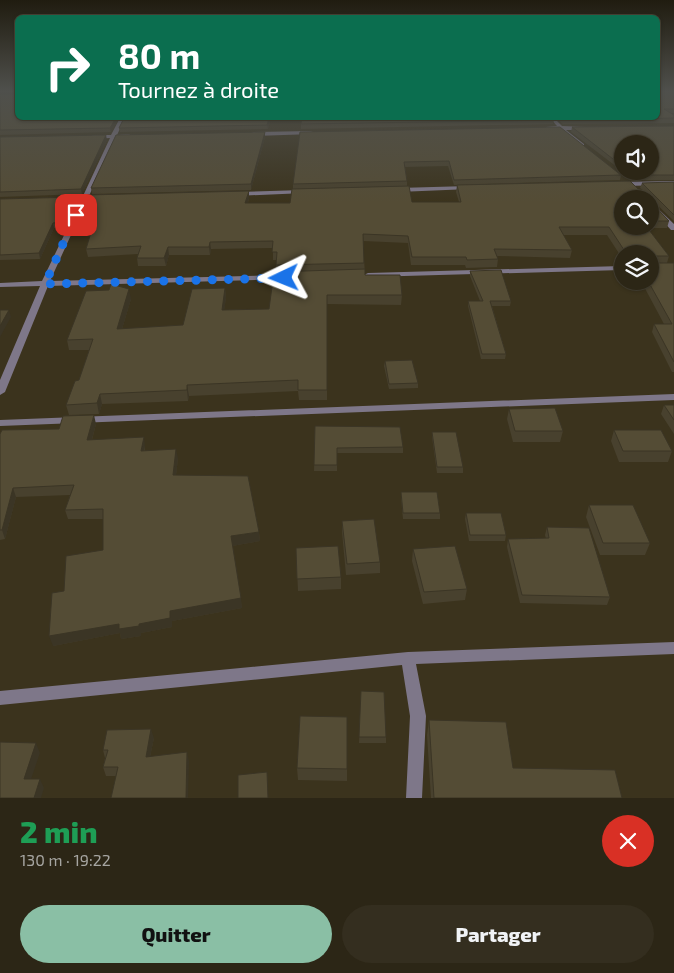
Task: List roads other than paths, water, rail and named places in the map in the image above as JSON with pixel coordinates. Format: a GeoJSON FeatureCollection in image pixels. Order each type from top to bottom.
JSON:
{"type":"FeatureCollection","features":[{"type":"Feature","properties":{"kind":"street"},"geometry":{"type":"LineString","coordinates":[[0,392],[45,284],[117,127]]}},
{"type":"Feature","properties":{"kind":"street"},"geometry":{"type":"LineString","coordinates":[[561,128],[585,147]]}},
{"type":"Feature","properties":{"kind":"street"},"geometry":{"type":"LineString","coordinates":[[541,129],[590,128]]}},
{"type":"Feature","properties":{"kind":"street"},"geometry":{"type":"LineString","coordinates":[[243,134],[322,132]]}},
{"type":"Feature","properties":{"kind":"street"},"geometry":{"type":"LineString","coordinates":[[85,137],[133,136]]}},
{"type":"Feature","properties":{"kind":"street"},"geometry":{"type":"LineString","coordinates":[[626,180],[634,187]]}},
{"type":"Feature","properties":{"kind":"street"},"geometry":{"type":"LineString","coordinates":[[612,185],[634,187],[674,183]]}},
{"type":"Feature","properties":{"kind":"street"},"geometry":{"type":"LineString","coordinates":[[393,190],[472,188]]}},
{"type":"Feature","properties":{"kind":"street"},"geometry":{"type":"LineString","coordinates":[[224,194],[313,192]]}},
{"type":"Feature","properties":{"kind":"street"},"geometry":{"type":"LineString","coordinates":[[56,199],[104,198]]}},
{"type":"Feature","properties":{"kind":"street"},"geometry":{"type":"LineString","coordinates":[[659,212],[674,228]]}},
{"type":"Feature","properties":{"kind":"street"},"geometry":{"type":"LineString","coordinates":[[364,275],[614,268]]}},
{"type":"Feature","properties":{"kind":"street"},"geometry":{"type":"LineString","coordinates":[[0,285],[294,277]]}},
{"type":"Feature","properties":{"kind":"street"},"geometry":{"type":"LineString","coordinates":[[0,423],[674,397]]}},
{"type":"Feature","properties":{"kind":"street"},"geometry":{"type":"LineString","coordinates":[[0,698],[408,658],[674,648]]}},
{"type":"Feature","properties":{"kind":"street"},"geometry":{"type":"LineString","coordinates":[[408,658],[418,716],[414,798]]}}]}
